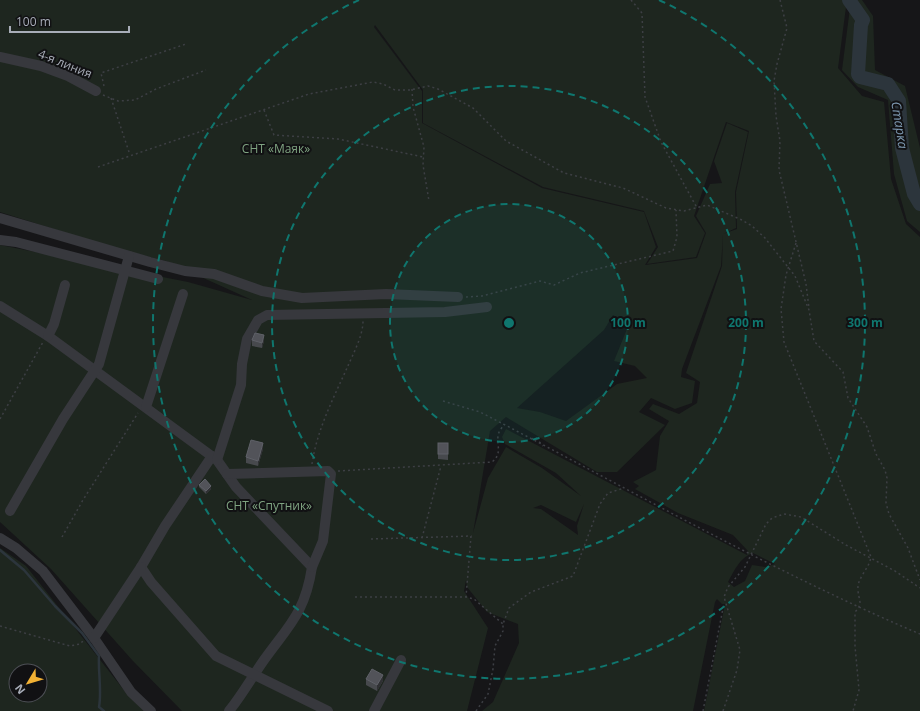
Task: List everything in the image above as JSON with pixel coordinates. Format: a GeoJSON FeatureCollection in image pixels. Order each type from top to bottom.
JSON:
{"type":"FeatureCollection","features":[{"type":"Feature","properties":{"kind":"street","name":"4-я линия"},"geometry":{"type":"LineString","coordinates":[[0,57],[41,66],[68,76],[96,91]]}},
{"type":"Feature","properties":{"kind":"street"},"geometry":{"type":"LineString","coordinates":[[0,218],[185,271],[214,274],[262,291],[302,298],[386,294],[458,297]]}},
{"type":"Feature","properties":{"kind":"street"},"geometry":{"type":"LineString","coordinates":[[0,240],[158,279]]}},
{"type":"Feature","properties":{"kind":"street"},"geometry":{"type":"LineString","coordinates":[[10,511],[63,420],[99,364],[129,256]]}},
{"type":"Feature","properties":{"kind":"street"},"geometry":{"type":"LineString","coordinates":[[47,335],[54,324],[65,286]]}},
{"type":"Feature","properties":{"kind":"street"},"geometry":{"type":"LineString","coordinates":[[145,405],[183,294]]}},
{"type":"Feature","properties":{"kind":"street"},"geometry":{"type":"LineString","coordinates":[[0,307],[47,335],[145,405],[215,458],[241,492],[312,568]]}},
{"type":"Feature","properties":{"kind":"street"},"geometry":{"type":"LineString","coordinates":[[90,639],[141,567],[165,526],[215,458],[241,385],[242,364],[247,339],[258,320],[267,315],[278,314],[445,312],[488,307]]}},
{"type":"Feature","properties":{"kind":"street"},"geometry":{"type":"LineString","coordinates":[[228,474],[328,471],[332,478],[322,541],[312,568],[302,607],[229,711]]}},
{"type":"Feature","properties":{"kind":"street"},"geometry":{"type":"LineString","coordinates":[[0,538],[16,548],[43,571],[90,639],[131,692],[151,711]]}},
{"type":"Feature","properties":{"kind":"street"},"geometry":{"type":"LineString","coordinates":[[141,567],[210,650],[221,660],[328,711]]}},
{"type":"Feature","properties":{"kind":"street"},"geometry":{"type":"LineString","coordinates":[[374,711],[401,660]]}},
{"type":"Feature","properties":{"kind":"path"},"geometry":{"type":"LineString","coordinates":[[631,0],[642,13],[645,97],[661,142],[697,208]]}},
{"type":"Feature","properties":{"kind":"path"},"geometry":{"type":"LineString","coordinates":[[780,0],[787,28],[777,64],[774,98],[780,141],[779,170],[806,284],[814,341],[843,372],[848,398],[867,427],[876,454],[885,470],[887,478],[886,503],[889,514],[908,548],[920,580]]}},
{"type":"Feature","properties":{"kind":"path"},"geometry":{"type":"LineString","coordinates":[[107,96],[101,73],[186,44]]}},
{"type":"Feature","properties":{"kind":"path"},"geometry":{"type":"LineString","coordinates":[[130,156],[111,98],[118,100],[135,100],[156,88],[206,70]]}},
{"type":"Feature","properties":{"kind":"path"},"geometry":{"type":"LineString","coordinates":[[98,167],[309,94],[373,82],[383,84],[395,90],[412,90],[428,86],[438,89],[473,108],[506,141],[564,173],[623,188],[648,201],[676,210],[684,211],[707,205],[742,220],[752,226],[765,238],[795,276],[809,310]]}},
{"type":"Feature","properties":{"kind":"path"},"geometry":{"type":"LineString","coordinates":[[412,90],[413,107],[424,147],[423,165],[429,201]]}},
{"type":"Feature","properties":{"kind":"path"},"geometry":{"type":"LineString","coordinates":[[264,110],[274,135],[338,139],[423,157]]}},
{"type":"Feature","properties":{"kind":"path"},"geometry":{"type":"LineString","coordinates":[[458,297],[482,296],[540,281],[554,285],[580,273],[672,251],[677,237],[676,210]]}},
{"type":"Feature","properties":{"kind":"path"},"geometry":{"type":"LineString","coordinates":[[796,243],[789,268],[781,309],[784,342],[871,557],[869,565],[860,580],[858,590],[861,602],[859,608],[855,612],[855,646],[859,690],[853,711]]}},
{"type":"Feature","properties":{"kind":"path"},"geometry":{"type":"LineString","coordinates":[[311,472],[315,446],[323,423],[357,343],[363,323],[362,313]]}},
{"type":"Feature","properties":{"kind":"path"},"geometry":{"type":"LineString","coordinates":[[0,419],[47,335]]}},
{"type":"Feature","properties":{"kind":"path"},"geometry":{"type":"LineString","coordinates":[[443,401],[480,412],[751,554],[859,608],[920,634]]}},
{"type":"Feature","properties":{"kind":"path"},"geometry":{"type":"LineString","coordinates":[[62,537],[83,500],[145,405]]}},
{"type":"Feature","properties":{"kind":"path"},"geometry":{"type":"LineString","coordinates":[[328,471],[492,462],[497,458],[499,449],[498,435],[504,424]]}},
{"type":"Feature","properties":{"kind":"path"},"geometry":{"type":"LineString","coordinates":[[530,439],[536,438],[543,446]]}},
{"type":"Feature","properties":{"kind":"path"},"geometry":{"type":"LineString","coordinates":[[422,538],[441,466]]}},
{"type":"Feature","properties":{"kind":"path"},"geometry":{"type":"LineString","coordinates":[[476,711],[488,694],[495,646],[503,631],[503,624],[509,608],[531,592],[572,576],[600,504],[608,493],[624,488]]}},
{"type":"Feature","properties":{"kind":"path"},"geometry":{"type":"LineString","coordinates":[[703,711],[724,597],[728,587],[745,567],[766,524],[772,518],[784,514],[801,517],[871,557],[920,588]]}},
{"type":"Feature","properties":{"kind":"path"},"geometry":{"type":"LineString","coordinates":[[371,539],[471,536],[466,597]]}},
{"type":"Feature","properties":{"kind":"path"},"geometry":{"type":"LineString","coordinates":[[355,597],[466,597],[474,599],[503,624]]}},
{"type":"Feature","properties":{"kind":"path"},"geometry":{"type":"LineString","coordinates":[[723,711],[737,670],[740,650],[736,633],[724,602]]}},
{"type":"Feature","properties":{"kind":"path"},"geometry":{"type":"LineString","coordinates":[[0,626],[70,646],[80,644],[90,639]]}},
{"type":"Feature","properties":{"kind":"green space"},"geometry":{"type":"Polygon","coordinates":[[[0,0],[845,0],[846,7],[838,68],[862,96],[884,102],[891,179],[906,224],[920,237],[920,711],[704,711],[725,604],[722,604],[717,599],[715,602],[693,711],[482,711],[493,702],[519,643],[518,624],[487,612],[467,587],[466,580],[464,591],[488,628],[467,711],[182,711],[133,661],[51,569],[0,522],[0,245],[188,282],[252,300],[166,261],[117,249],[0,212],[0,0]],[[375,25],[374,27],[422,91],[422,123],[542,188],[644,212],[656,247],[645,265],[697,258],[706,233],[696,216],[710,184],[722,183],[714,161],[727,123],[748,132],[735,192],[736,228],[723,234],[737,229],[736,192],[749,131],[726,122],[694,216],[705,233],[696,257],[647,264],[658,247],[644,211],[543,187],[423,123],[423,90],[375,25]],[[723,234],[721,266],[682,369],[681,377],[695,381],[692,403],[675,409],[651,398],[639,412],[665,425],[617,472],[597,472],[506,417],[490,431],[473,533],[488,478],[506,447],[542,468],[581,496],[556,473],[505,444],[502,437],[506,429],[747,555],[748,551],[733,535],[678,513],[635,489],[639,486],[633,482],[656,470],[660,436],[669,421],[649,409],[653,404],[679,414],[697,403],[700,382],[686,373],[722,266],[723,234]],[[613,315],[604,330],[517,408],[540,412],[566,421],[617,384],[647,378],[635,366],[614,361],[629,324],[613,315]],[[584,504],[576,522],[541,505],[533,508],[541,509],[578,535],[577,526],[584,504]],[[753,553],[744,558],[728,582],[734,587],[745,581],[752,565],[765,567],[775,564],[753,553]]]}},
{"type":"Feature","properties":{"kind":"green space"},"geometry":{"type":"Polygon","coordinates":[[[851,0],[862,0],[873,16],[875,70],[905,86],[920,148],[920,232],[907,221],[894,174],[888,100],[858,87],[842,70],[851,0]]]}},
{"type":"Feature","properties":{"kind":"green space"},"geometry":{"type":"Polygon","coordinates":[[[0,548],[26,566],[123,689],[147,711],[0,711],[0,548]]]}},
{"type":"Feature","properties":{"kind":"building"},"geometry":{"type":"Polygon","coordinates":[[[255,333],[264,335],[262,343],[252,340],[255,333]]]}},
{"type":"Feature","properties":{"kind":"building"},"geometry":{"type":"Polygon","coordinates":[[[251,440],[263,443],[258,461],[246,457],[251,440]]]}},
{"type":"Feature","properties":{"kind":"building"},"geometry":{"type":"Polygon","coordinates":[[[438,443],[448,443],[448,454],[438,454],[438,443]]]}},
{"type":"Feature","properties":{"kind":"building"},"geometry":{"type":"Polygon","coordinates":[[[205,479],[211,486],[206,491],[199,485],[205,479]]]}},
{"type":"Feature","properties":{"kind":"building"},"geometry":{"type":"Polygon","coordinates":[[[372,669],[383,675],[377,685],[366,679],[372,669]]]}},
{"type":"Feature","properties":{"kind":"waterway","name":"Старка"},"geometry":{"type":"LineString","coordinates":[[849,0],[863,20],[861,25],[858,74],[860,77],[888,84],[899,101],[902,148],[914,194],[920,204]]}},
{"type":"Feature","properties":{"kind":"waterway"},"geometry":{"type":"LineString","coordinates":[[0,550],[24,570],[55,606],[82,633],[99,656],[99,707],[104,711]]}},
{"type":"Feature","properties":{"kind":"park label","name":"СНТ «Маяк»"},"geometry":{"type":"Point","coordinates":[276,149]}},
{"type":"Feature","properties":{"kind":"park label","name":"СНТ «Спутник»"},"geometry":{"type":"Point","coordinates":[269,506]}}]}
